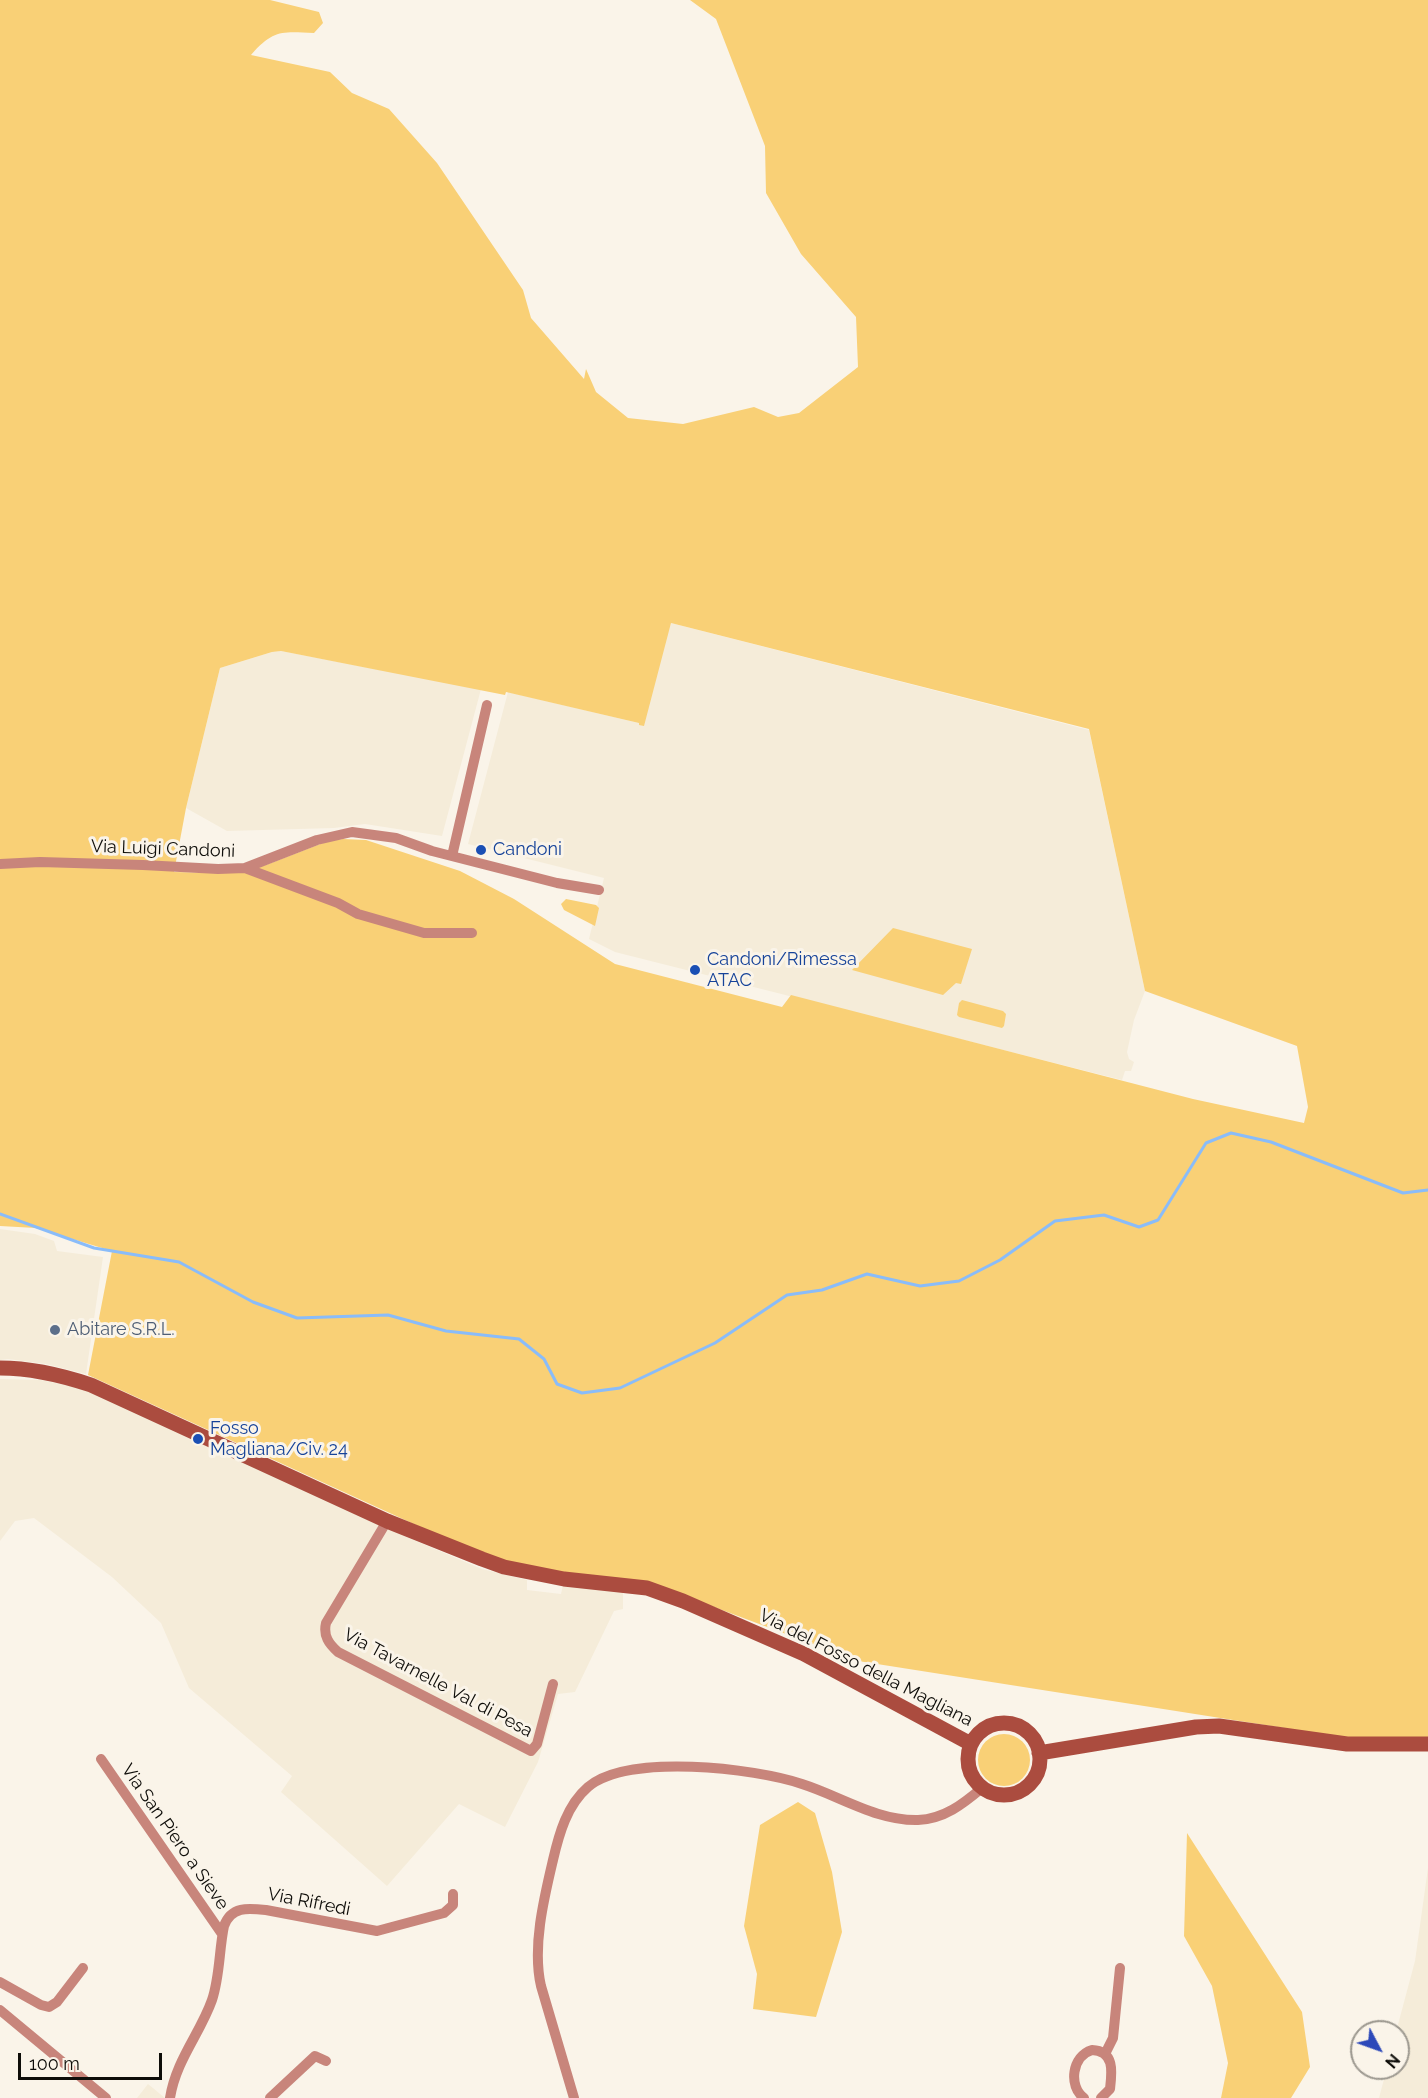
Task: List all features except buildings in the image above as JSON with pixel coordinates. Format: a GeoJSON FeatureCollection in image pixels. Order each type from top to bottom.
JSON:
{"type":"FeatureCollection","features":[{"type":"Feature","properties":{"kind":"street"},"geometry":{"type":"LineString","coordinates":[[452,856],[487,705]]}},
{"type":"Feature","properties":{"kind":"street","name":"Via Luigi Candoni"},"geometry":{"type":"LineString","coordinates":[[0,864],[40,862],[245,868],[317,840],[352,831],[396,838],[452,856],[557,883],[599,890]]}},
{"type":"Feature","properties":{"kind":"street"},"geometry":{"type":"LineString","coordinates":[[245,868],[338,903],[358,914],[413,930],[424,933],[472,933]]}},
{"type":"Feature","properties":{"kind":"street","name":"Via del Fosso della Magliana"},"geometry":{"type":"LineString","coordinates":[[0,1368],[27,1368],[92,1384],[387,1521],[504,1567],[564,1579],[647,1588],[683,1601],[804,1654],[971,1744]]}},
{"type":"Feature","properties":{"kind":"street","name":"Via Tavarnelle Val di Pesa"},"geometry":{"type":"LineString","coordinates":[[387,1521],[326,1623],[324,1633],[333,1648],[531,1751],[537,1744],[553,1684]]}},
{"type":"Feature","properties":{"kind":"street","name":"Via del Fosso della Magliana"},"geometry":{"type":"LineString","coordinates":[[982,1788],[974,1780],[969,1770],[968,1754],[971,1744],[986,1728],[996,1724],[1016,1726],[1034,1741],[1039,1753]]}},
{"type":"Feature","properties":{"kind":"street"},"geometry":{"type":"LineString","coordinates":[[574,2098],[539,1980],[537,1949],[558,1838],[574,1804],[591,1785],[619,1773],[654,1767],[729,1770],[799,1783],[885,1816],[917,1820],[938,1817],[950,1812],[982,1788],[1004,1795],[1017,1793],[1034,1778],[1039,1766],[1039,1753],[1196,1726],[1219,1726],[1347,1744],[1428,1744]]}},
{"type":"Feature","properties":{"kind":"street","name":"Via San Piero a Sieve"},"geometry":{"type":"LineString","coordinates":[[101,1759],[222,1934]]}},
{"type":"Feature","properties":{"kind":"street","name":"Via Rifredi"},"geometry":{"type":"LineString","coordinates":[[170,2098],[180,2062],[214,1994],[222,1934],[230,1915],[248,1908],[377,1931],[449,1910],[453,1905],[453,1894]]}},
{"type":"Feature","properties":{"kind":"street"},"geometry":{"type":"LineString","coordinates":[[0,1982],[40,2005],[49,2007],[57,2002],[83,1968]]}},
{"type":"Feature","properties":{"kind":"street"},"geometry":{"type":"LineString","coordinates":[[1105,2054],[1113,2038],[1120,1968]]}},
{"type":"Feature","properties":{"kind":"street"},"geometry":{"type":"LineString","coordinates":[[0,2010],[106,2098]]}},
{"type":"Feature","properties":{"kind":"street"},"geometry":{"type":"LineString","coordinates":[[1084,2098],[1074,2085],[1078,2059],[1082,2054],[1092,2050],[1105,2054],[1112,2063],[1110,2089],[1101,2098]]}},
{"type":"Feature","properties":{"kind":"street"},"geometry":{"type":"LineString","coordinates":[[270,2098],[315,2056],[326,2061]]}},
{"type":"Feature","properties":{"kind":"shaded area"},"geometry":{"type":"Polygon","coordinates":[[[0,0],[270,0],[319,12],[323,23],[314,33],[294,32],[273,36],[251,55],[330,72],[352,93],[389,109],[437,163],[523,290],[531,318],[584,379],[586,369],[596,392],[628,418],[683,424],[754,407],[778,417],[799,413],[858,367],[856,317],[801,254],[766,193],[765,146],[716,19],[690,0],[1428,0],[1428,1737],[1354,1739],[858,1661],[666,1589],[517,1567],[475,1552],[88,1375],[112,1251],[36,1228],[0,1226],[0,0]],[[671,623],[644,726],[506,692],[505,695],[281,651],[272,652],[220,668],[186,808],[174,872],[220,873],[266,865],[328,841],[366,840],[460,871],[514,899],[615,964],[782,1007],[791,995],[1193,1099],[1304,1123],[1308,1107],[1297,1046],[1145,991],[1089,729],[671,623]]]}},
{"type":"Feature","properties":{"kind":"shaded area"},"geometry":{"type":"Polygon","coordinates":[[[671,623],[1089,730],[1145,991],[1134,1020],[1127,1052],[1129,1059],[1134,1062],[1131,1071],[1125,1071],[1122,1080],[615,952],[589,939],[604,878],[468,844],[508,692],[639,723],[671,623]]]}},
{"type":"Feature","properties":{"kind":"shaded area"},"geometry":{"type":"Polygon","coordinates":[[[281,651],[481,689],[442,836],[365,824],[334,828],[227,831],[186,808],[220,668],[281,651]]]}},
{"type":"Feature","properties":{"kind":"shaded area"},"geometry":{"type":"Polygon","coordinates":[[[566,899],[596,905],[599,908],[595,926],[564,910],[561,904],[566,899]]]}},
{"type":"Feature","properties":{"kind":"shaded area"},"geometry":{"type":"Polygon","coordinates":[[[893,928],[972,949],[961,984],[956,983],[943,995],[852,970],[893,928]]]}},
{"type":"Feature","properties":{"kind":"shaded area"},"geometry":{"type":"Polygon","coordinates":[[[962,1000],[1003,1011],[1006,1014],[1004,1026],[1002,1028],[959,1017],[957,1015],[959,1003],[962,1000]]]}},
{"type":"Feature","properties":{"kind":"shaded area"},"geometry":{"type":"Polygon","coordinates":[[[0,1229],[35,1234],[54,1241],[57,1251],[103,1257],[86,1374],[46,1364],[0,1360],[0,1229]]]}},
{"type":"Feature","properties":{"kind":"shaded area"},"geometry":{"type":"Polygon","coordinates":[[[0,1379],[41,1380],[84,1389],[402,1535],[482,1569],[527,1580],[527,1590],[561,1594],[563,1585],[623,1592],[623,1609],[614,1611],[575,1692],[558,1694],[538,1762],[505,1827],[459,1804],[387,1886],[281,1792],[292,1776],[189,1688],[161,1623],[112,1577],[34,1518],[15,1521],[0,1541],[0,1379]]]}},
{"type":"Feature","properties":{"kind":"shaded area"},"geometry":{"type":"Polygon","coordinates":[[[999,1734],[1009,1734],[1019,1738],[1026,1745],[1030,1760],[1026,1775],[1019,1782],[1009,1786],[999,1786],[989,1782],[982,1775],[978,1765],[978,1755],[982,1745],[989,1738],[999,1734]]]}},
{"type":"Feature","properties":{"kind":"shaded area"},"geometry":{"type":"Polygon","coordinates":[[[798,1802],[815,1813],[832,1872],[842,1932],[816,2017],[753,2009],[757,1974],[744,1926],[760,1825],[798,1802]]]}},
{"type":"Feature","properties":{"kind":"shaded area"},"geometry":{"type":"Polygon","coordinates":[[[1187,1833],[1302,2012],[1310,2067],[1291,2098],[1221,2098],[1228,2063],[1212,1986],[1184,1936],[1187,1833]]]}},
{"type":"Feature","properties":{"kind":"shaded area"},"geometry":{"type":"Polygon","coordinates":[[[1428,1868],[1428,2098],[1379,2098],[1384,2080],[1410,2080],[1410,2020],[1399,2020],[1415,1961],[1428,1868]]]}},
{"type":"Feature","properties":{"kind":"shaded area"},"geometry":{"type":"Polygon","coordinates":[[[148,2084],[165,2098],[137,2098],[148,2084]]]}},
{"type":"Feature","properties":{"kind":"waterway"},"geometry":{"type":"LineString","coordinates":[[0,1214],[94,1248],[179,1262],[253,1302],[297,1318],[388,1315],[446,1331],[519,1339],[544,1359],[557,1384],[582,1393],[620,1388],[715,1343],[787,1295],[822,1290],[867,1274],[920,1286],[959,1281],[1000,1260],[1055,1221],[1104,1215],[1139,1227],[1158,1220],[1206,1143],[1231,1133],[1271,1142],[1403,1193],[1428,1190]]}},
{"type":"Feature","properties":{"kind":"place","name":"Candoni"},"geometry":{"type":"Point","coordinates":[481,850]}},
{"type":"Feature","properties":{"kind":"place","name":"Candoni/Rimessa ATAC"},"geometry":{"type":"Point","coordinates":[695,970]}},
{"type":"Feature","properties":{"kind":"place","name":"Abitare S.R.L."},"geometry":{"type":"Point","coordinates":[55,1330]}},
{"type":"Feature","properties":{"kind":"place","name":"Fosso Magliana/Civ. 24"},"geometry":{"type":"Point","coordinates":[198,1439]}}]}
